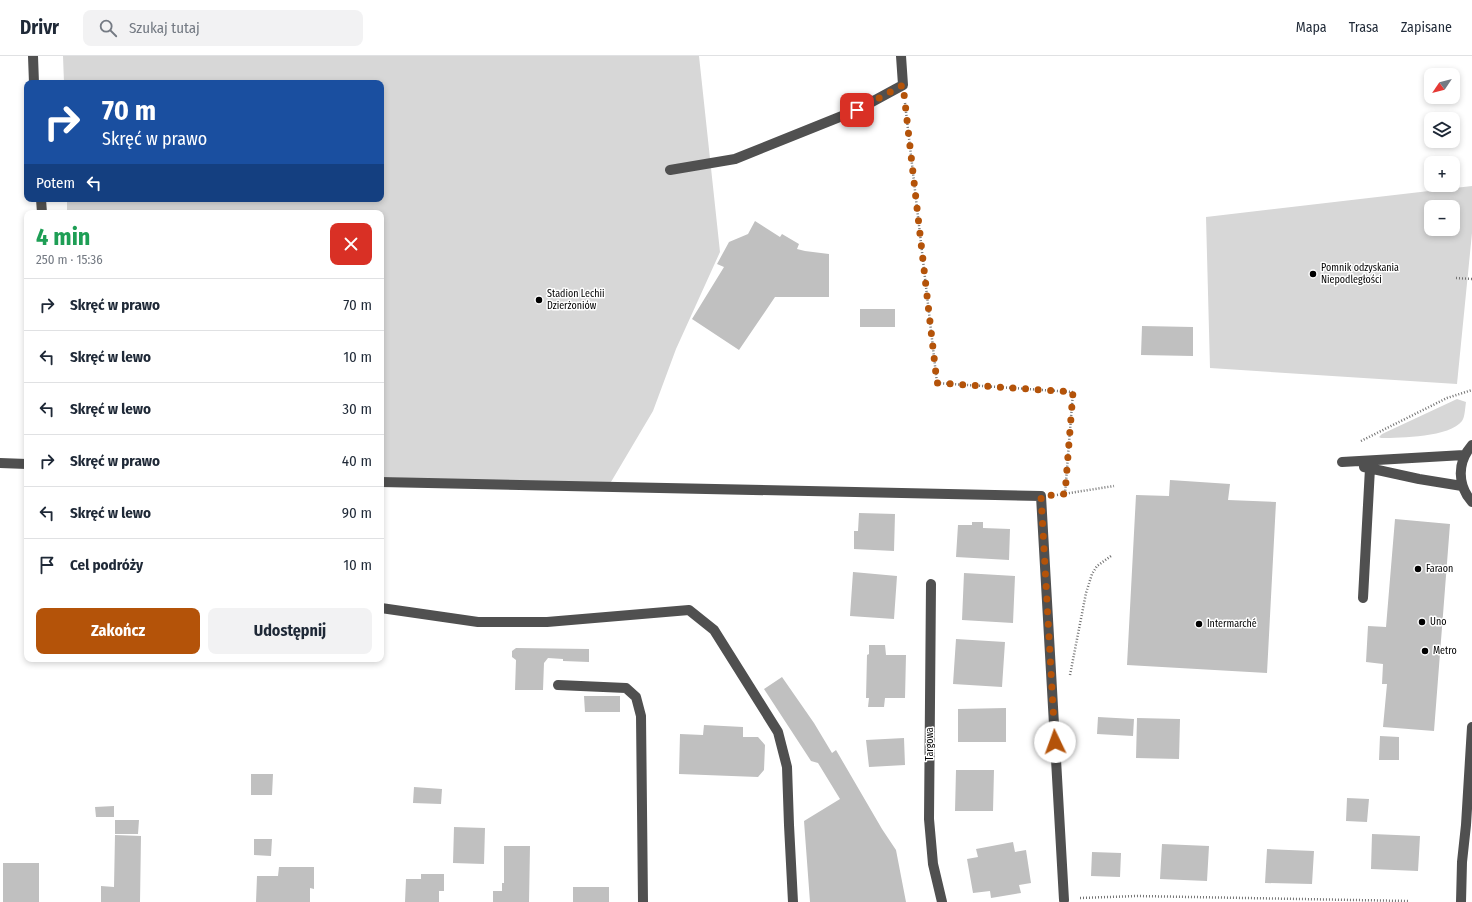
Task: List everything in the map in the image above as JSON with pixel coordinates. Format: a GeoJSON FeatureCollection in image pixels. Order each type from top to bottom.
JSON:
{"type":"FeatureCollection","features":[{"type":"Feature","properties":{"kind":"street"},"geometry":{"type":"LineString","coordinates":[[33,56],[34,80]]}},
{"type":"Feature","properties":{"kind":"street"},"geometry":{"type":"LineString","coordinates":[[670,170],[735,159],[857,110],[903,85],[901,56]]}},
{"type":"Feature","properties":{"kind":"street"},"geometry":{"type":"LineString","coordinates":[[1472,445],[1464,455],[1460,476],[1462,486],[1472,502]]}},
{"type":"Feature","properties":{"kind":"street"},"geometry":{"type":"LineString","coordinates":[[1462,486],[1419,479],[1342,462],[1464,455]]}},
{"type":"Feature","properties":{"kind":"street"},"geometry":{"type":"LineString","coordinates":[[0,463],[24,464]]}},
{"type":"Feature","properties":{"kind":"street"},"geometry":{"type":"LineString","coordinates":[[1363,598],[1370,468]]}},
{"type":"Feature","properties":{"kind":"street"},"geometry":{"type":"LineString","coordinates":[[384,482],[1041,496],[1064,900]]}},
{"type":"Feature","properties":{"kind":"street","name":"Targowa"},"geometry":{"type":"LineString","coordinates":[[931,584],[930,820],[933,864],[942,902]]}},
{"type":"Feature","properties":{"kind":"street"},"geometry":{"type":"LineString","coordinates":[[384,608],[478,622],[547,622],[689,610],[714,630],[778,732],[787,766],[793,902]]}},
{"type":"Feature","properties":{"kind":"street"},"geometry":{"type":"LineString","coordinates":[[558,685],[626,688],[636,697],[641,716],[643,902]]}},
{"type":"Feature","properties":{"kind":"street"},"geometry":{"type":"LineString","coordinates":[[1461,902],[1462,862],[1466,825],[1472,727]]}},
{"type":"Feature","properties":{"kind":"path"},"geometry":{"type":"LineString","coordinates":[[903,85],[937,383],[1073,392],[1065,494]]}},
{"type":"Feature","properties":{"kind":"path"},"geometry":{"type":"LineString","coordinates":[[1456,278],[1472,278]]}},
{"type":"Feature","properties":{"kind":"path"},"geometry":{"type":"LineString","coordinates":[[1361,441],[1447,398],[1472,390]]}},
{"type":"Feature","properties":{"kind":"path"},"geometry":{"type":"LineString","coordinates":[[1041,496],[1065,494],[1114,486]]}},
{"type":"Feature","properties":{"kind":"path"},"geometry":{"type":"LineString","coordinates":[[1069,681],[1086,594],[1092,574],[1097,566],[1111,556]]}},
{"type":"Feature","properties":{"kind":"path"},"geometry":{"type":"LineString","coordinates":[[1064,900],[1076,898],[1137,896],[1409,901]]}},
{"type":"Feature","properties":{"kind":"shaded area","name":"Stadion Lechii Dzierżoniów"},"geometry":{"type":"Polygon","coordinates":[[[63,56],[699,56],[720,252],[676,349],[653,411],[608,487],[384,477],[384,210],[67,210],[67,202],[384,202],[384,80],[64,80],[63,56]]]}},
{"type":"Feature","properties":{"kind":"shaded area"},"geometry":{"type":"Polygon","coordinates":[[[1472,186],[1472,233],[1457,384],[1210,368],[1206,217],[1424,192],[1460,192],[1460,187],[1472,186]]]}},
{"type":"Feature","properties":{"kind":"shaded area"},"geometry":{"type":"Polygon","coordinates":[[[1457,399],[1466,402],[1463,419],[1456,426],[1424,436],[1400,438],[1379,437],[1382,434],[1457,399]]]}},
{"type":"Feature","properties":{"kind":"building"},"geometry":{"type":"Polygon","coordinates":[[[755,221],[780,237],[782,234],[799,244],[797,249],[829,254],[829,297],[775,297],[739,350],[692,319],[724,267],[717,264],[729,242],[748,234],[755,221]]]}},
{"type":"Feature","properties":{"kind":"building"},"geometry":{"type":"Polygon","coordinates":[[[860,309],[895,309],[895,327],[860,327],[860,309]]]}},
{"type":"Feature","properties":{"kind":"building"},"geometry":{"type":"Polygon","coordinates":[[[1142,326],[1193,327],[1193,356],[1141,355],[1142,326]]]}},
{"type":"Feature","properties":{"kind":"building","name":"Intermarché"},"geometry":{"type":"Polygon","coordinates":[[[1170,480],[1230,484],[1228,500],[1276,502],[1267,673],[1127,665],[1136,495],[1169,496],[1170,480]]]}},
{"type":"Feature","properties":{"kind":"building"},"geometry":{"type":"Polygon","coordinates":[[[859,513],[895,514],[894,551],[854,549],[854,531],[858,531],[859,513]]]}},
{"type":"Feature","properties":{"kind":"building"},"geometry":{"type":"Polygon","coordinates":[[[1395,519],[1450,524],[1434,731],[1383,727],[1387,684],[1382,684],[1383,664],[1366,662],[1368,626],[1386,627],[1395,519]]]}},
{"type":"Feature","properties":{"kind":"building"},"geometry":{"type":"Polygon","coordinates":[[[972,522],[983,522],[983,528],[1010,529],[1009,560],[956,557],[958,525],[972,525],[972,522]]]}},
{"type":"Feature","properties":{"kind":"building"},"geometry":{"type":"Polygon","coordinates":[[[853,572],[897,576],[894,619],[850,616],[853,572]]]}},
{"type":"Feature","properties":{"kind":"building"},"geometry":{"type":"Polygon","coordinates":[[[964,573],[1015,576],[1013,623],[962,620],[964,573]]]}},
{"type":"Feature","properties":{"kind":"building"},"geometry":{"type":"Polygon","coordinates":[[[956,639],[1005,642],[1002,687],[953,684],[956,639]]]}},
{"type":"Feature","properties":{"kind":"building"},"geometry":{"type":"Polygon","coordinates":[[[869,645],[885,645],[886,655],[906,655],[905,698],[885,698],[884,707],[868,707],[869,698],[866,698],[867,655],[869,654],[869,645]]]}},
{"type":"Feature","properties":{"kind":"building"},"geometry":{"type":"Polygon","coordinates":[[[516,648],[589,649],[589,662],[563,661],[563,659],[548,658],[544,663],[543,690],[515,690],[516,660],[512,657],[512,651],[516,648]]]}},
{"type":"Feature","properties":{"kind":"building"},"geometry":{"type":"Polygon","coordinates":[[[782,677],[814,723],[832,753],[836,750],[882,829],[896,850],[906,902],[810,902],[804,821],[840,799],[818,763],[811,761],[764,689],[782,677]]]}},
{"type":"Feature","properties":{"kind":"building"},"geometry":{"type":"Polygon","coordinates":[[[584,696],[620,696],[620,712],[585,712],[584,696]]]}},
{"type":"Feature","properties":{"kind":"building"},"geometry":{"type":"Polygon","coordinates":[[[1006,708],[1006,742],[958,742],[958,709],[1006,708]]]}},
{"type":"Feature","properties":{"kind":"building"},"geometry":{"type":"Polygon","coordinates":[[[1098,717],[1134,719],[1133,736],[1097,734],[1098,717]]]}},
{"type":"Feature","properties":{"kind":"building"},"geometry":{"type":"Polygon","coordinates":[[[1137,718],[1180,719],[1179,759],[1136,758],[1137,718]]]}},
{"type":"Feature","properties":{"kind":"building"},"geometry":{"type":"Polygon","coordinates":[[[704,725],[743,727],[743,737],[758,737],[765,745],[764,770],[758,777],[679,774],[680,734],[703,735],[704,725]]]}},
{"type":"Feature","properties":{"kind":"building"},"geometry":{"type":"Polygon","coordinates":[[[1380,736],[1399,737],[1399,760],[1379,760],[1380,736]]]}},
{"type":"Feature","properties":{"kind":"building"},"geometry":{"type":"Polygon","coordinates":[[[904,738],[905,765],[869,767],[866,740],[904,738]]]}},
{"type":"Feature","properties":{"kind":"building"},"geometry":{"type":"Polygon","coordinates":[[[956,770],[994,770],[993,811],[955,811],[956,770]]]}},
{"type":"Feature","properties":{"kind":"building"},"geometry":{"type":"Polygon","coordinates":[[[251,774],[273,774],[272,795],[251,795],[251,774]]]}},
{"type":"Feature","properties":{"kind":"building"},"geometry":{"type":"Polygon","coordinates":[[[414,787],[442,789],[441,804],[413,803],[414,787]]]}},
{"type":"Feature","properties":{"kind":"building"},"geometry":{"type":"Polygon","coordinates":[[[1347,798],[1369,799],[1367,822],[1346,821],[1347,798]]]}},
{"type":"Feature","properties":{"kind":"building"},"geometry":{"type":"Polygon","coordinates":[[[114,806],[114,817],[96,817],[95,807],[114,806]]]}},
{"type":"Feature","properties":{"kind":"building"},"geometry":{"type":"Polygon","coordinates":[[[115,820],[139,820],[138,834],[115,834],[115,820]]]}},
{"type":"Feature","properties":{"kind":"building"},"geometry":{"type":"Polygon","coordinates":[[[454,827],[485,828],[484,864],[453,863],[454,827]]]}},
{"type":"Feature","properties":{"kind":"building"},"geometry":{"type":"Polygon","coordinates":[[[1372,834],[1420,836],[1418,871],[1371,869],[1372,834]]]}},
{"type":"Feature","properties":{"kind":"building"},"geometry":{"type":"Polygon","coordinates":[[[115,835],[141,836],[140,902],[101,902],[101,886],[114,887],[115,835]]]}},
{"type":"Feature","properties":{"kind":"building"},"geometry":{"type":"Polygon","coordinates":[[[254,839],[272,839],[271,856],[254,855],[254,839]]]}},
{"type":"Feature","properties":{"kind":"building"},"geometry":{"type":"Polygon","coordinates":[[[1013,842],[1015,852],[1026,850],[1031,883],[1019,885],[1021,893],[991,898],[990,891],[973,893],[967,859],[978,857],[976,849],[1013,842]]]}},
{"type":"Feature","properties":{"kind":"building"},"geometry":{"type":"Polygon","coordinates":[[[1162,844],[1209,846],[1207,881],[1160,879],[1162,844]]]}},
{"type":"Feature","properties":{"kind":"building"},"geometry":{"type":"Polygon","coordinates":[[[504,846],[530,846],[529,902],[493,902],[493,891],[502,891],[502,883],[504,883],[504,846]]]}},
{"type":"Feature","properties":{"kind":"building"},"geometry":{"type":"Polygon","coordinates":[[[1267,849],[1314,851],[1312,884],[1265,883],[1267,849]]]}},
{"type":"Feature","properties":{"kind":"building"},"geometry":{"type":"Polygon","coordinates":[[[1092,852],[1121,853],[1120,877],[1091,876],[1092,852]]]}},
{"type":"Feature","properties":{"kind":"building"},"geometry":{"type":"Polygon","coordinates":[[[3,863],[39,863],[39,902],[3,902],[3,863]]]}},
{"type":"Feature","properties":{"kind":"building"},"geometry":{"type":"Polygon","coordinates":[[[279,867],[314,867],[314,889],[310,888],[310,902],[256,902],[257,876],[278,876],[279,867]]]}},
{"type":"Feature","properties":{"kind":"building"},"geometry":{"type":"Polygon","coordinates":[[[421,874],[444,874],[444,891],[439,891],[439,902],[405,902],[406,879],[421,879],[421,874]]]}},
{"type":"Feature","properties":{"kind":"building"},"geometry":{"type":"Polygon","coordinates":[[[573,887],[609,887],[609,902],[573,902],[573,887]]]}},
{"type":"Feature","properties":{"kind":"place","name":"Pomnik odzyskania Niepodległości"},"geometry":{"type":"Point","coordinates":[1313,274]}},
{"type":"Feature","properties":{"kind":"place","name":"Stadion Lechii Dzierżoniów"},"geometry":{"type":"Point","coordinates":[539,300]}},
{"type":"Feature","properties":{"kind":"place","name":"Faraon"},"geometry":{"type":"Point","coordinates":[1418,569]}},
{"type":"Feature","properties":{"kind":"place","name":"Uno"},"geometry":{"type":"Point","coordinates":[1422,622]}},
{"type":"Feature","properties":{"kind":"place","name":"Intermarché"},"geometry":{"type":"Point","coordinates":[1199,624]}},
{"type":"Feature","properties":{"kind":"place","name":"Metro"},"geometry":{"type":"Point","coordinates":[1425,651]}},
{"type":"Feature","properties":{"kind":"route"},"geometry":{"type":"LineString","coordinates":[[857,110],[903,85],[937,383],[1073,392],[1065,494],[1041,496],[1055,742]]}}]}
